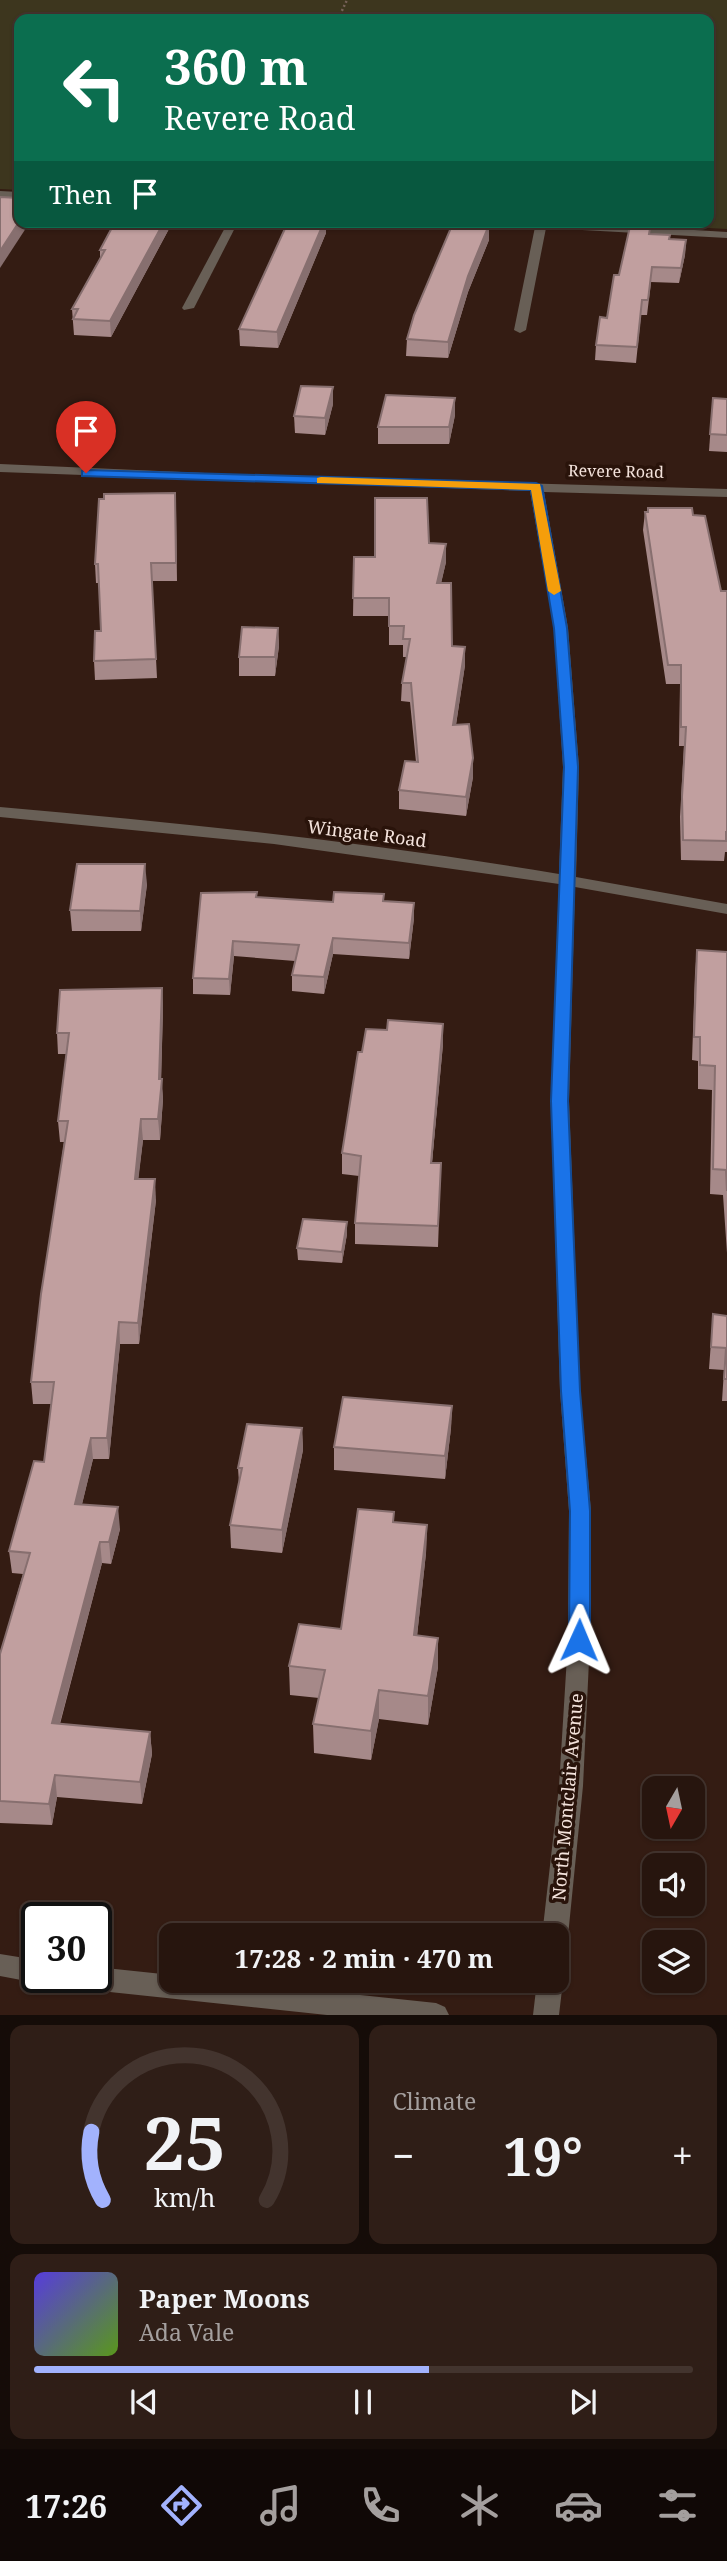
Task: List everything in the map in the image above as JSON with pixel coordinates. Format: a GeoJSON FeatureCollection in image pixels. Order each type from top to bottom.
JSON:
{"type":"FeatureCollection","features":[{"type":"Feature","properties":{"kind":"street"},"geometry":{"type":"LineString","coordinates":[[188,308],[230,228]]}},
{"type":"Feature","properties":{"kind":"street"},"geometry":{"type":"LineString","coordinates":[[520,330],[540,228]]}},
{"type":"Feature","properties":{"kind":"street"},"geometry":{"type":"LineString","coordinates":[[609,228],[727,235]]}},
{"type":"Feature","properties":{"kind":"street","name":"Revere Road"},"geometry":{"type":"LineString","coordinates":[[0,468],[246,479],[727,492]]}},
{"type":"Feature","properties":{"kind":"street","name":"North Montclair Avenue"},"geometry":{"type":"LineString","coordinates":[[536,486],[565,668],[571,767],[560,1101],[569,1378],[580,1511],[579,1640],[570,1786],[556,1923]]}},
{"type":"Feature","properties":{"kind":"street","name":"Wingate Road"},"geometry":{"type":"LineString","coordinates":[[0,812],[260,839],[569,879],[727,909]]}},
{"type":"Feature","properties":{"kind":"street"},"geometry":{"type":"LineString","coordinates":[[0,1965],[21,1969]]}},
{"type":"Feature","properties":{"kind":"street"},"geometry":{"type":"LineString","coordinates":[[112,1980],[436,2015]]}},
{"type":"Feature","properties":{"kind":"street"},"geometry":{"type":"LineString","coordinates":[[546,2015],[549,1993]]}},
{"type":"Feature","properties":{"kind":"shaded area"},"geometry":{"type":"Polygon","coordinates":[[[0,0],[727,0],[727,229],[709,228],[714,228],[714,14],[14,14],[14,190],[0,189],[0,0]]]}},
{"type":"Feature","properties":{"kind":"building"},"geometry":{"type":"Polygon","coordinates":[[[0,197],[14,198],[15,228],[0,251],[0,197]]]}},
{"type":"Feature","properties":{"kind":"building"},"geometry":{"type":"Polygon","coordinates":[[[112,228],[161,228],[110,321],[73,319],[78,309],[72,309],[105,250],[100,250],[112,228]]]}},
{"type":"Feature","properties":{"kind":"building"},"geometry":{"type":"Polygon","coordinates":[[[285,228],[321,228],[277,332],[239,329],[285,228]]]}},
{"type":"Feature","properties":{"kind":"building"},"geometry":{"type":"Polygon","coordinates":[[[451,228],[488,228],[468,276],[448,342],[407,339],[414,315],[451,228]]]}},
{"type":"Feature","properties":{"kind":"building"},"geometry":{"type":"Polygon","coordinates":[[[630,228],[650,228],[649,234],[670,235],[669,239],[686,240],[681,268],[652,267],[648,300],[642,300],[637,347],[596,345],[600,317],[607,318],[614,275],[619,275],[630,228]]]}},
{"type":"Feature","properties":{"kind":"building"},"geometry":{"type":"Polygon","coordinates":[[[301,386],[333,387],[325,418],[294,416],[301,386]]]}},
{"type":"Feature","properties":{"kind":"building"},"geometry":{"type":"Polygon","coordinates":[[[386,395],[455,398],[449,427],[378,427],[386,395]]]}},
{"type":"Feature","properties":{"kind":"building"},"geometry":{"type":"Polygon","coordinates":[[[713,398],[727,399],[727,435],[710,434],[713,398]]]}},
{"type":"Feature","properties":{"kind":"building"},"geometry":{"type":"Polygon","coordinates":[[[175,493],[176,563],[151,563],[156,659],[94,661],[95,631],[101,631],[98,564],[95,564],[99,499],[104,499],[104,494],[175,493]]]}},
{"type":"Feature","properties":{"kind":"building"},"geometry":{"type":"Polygon","coordinates":[[[375,498],[427,498],[429,543],[446,544],[437,583],[451,583],[452,646],[465,647],[453,725],[469,724],[473,758],[466,797],[399,790],[405,761],[418,762],[411,683],[402,683],[410,639],[403,639],[404,626],[389,626],[389,598],[353,598],[354,557],[375,557],[375,498]]]}},
{"type":"Feature","properties":{"kind":"building"},"geometry":{"type":"Polygon","coordinates":[[[648,508],[692,508],[693,515],[705,516],[721,591],[727,591],[726,841],[683,840],[682,797],[686,727],[681,727],[681,665],[668,665],[645,512],[648,512],[648,508]]]}},
{"type":"Feature","properties":{"kind":"building"},"geometry":{"type":"Polygon","coordinates":[[[242,627],[278,628],[275,657],[239,657],[242,627]]]}},
{"type":"Feature","properties":{"kind":"building"},"geometry":{"type":"Polygon","coordinates":[[[77,864],[145,864],[140,911],[70,910],[77,864]]]}},
{"type":"Feature","properties":{"kind":"building"},"geometry":{"type":"Polygon","coordinates":[[[257,892],[256,897],[333,902],[334,892],[384,894],[383,901],[414,903],[409,943],[333,938],[324,977],[292,975],[299,945],[233,941],[229,979],[193,978],[201,893],[257,892]]]}},
{"type":"Feature","properties":{"kind":"building"},"geometry":{"type":"Polygon","coordinates":[[[697,950],[727,952],[727,1191],[726,1170],[713,1169],[715,1066],[700,1065],[700,1037],[694,1037],[697,950]]]}},
{"type":"Feature","properties":{"kind":"building"},"geometry":{"type":"Polygon","coordinates":[[[162,988],[159,1079],[162,1079],[158,1119],[141,1119],[135,1179],[155,1179],[138,1323],[119,1322],[107,1438],[91,1438],[75,1504],[118,1507],[109,1542],[100,1542],[52,1723],[150,1732],[140,1782],[55,1775],[49,1804],[0,1801],[0,1654],[30,1553],[9,1551],[34,1461],[44,1462],[54,1382],[31,1382],[41,1294],[68,1121],[58,1121],[69,1033],[57,1033],[60,990],[162,988]]]}},
{"type":"Feature","properties":{"kind":"building"},"geometry":{"type":"Polygon","coordinates":[[[388,1020],[443,1024],[431,1163],[441,1163],[438,1226],[355,1223],[361,1156],[342,1153],[358,1052],[362,1052],[366,1029],[387,1030],[388,1020]]]}},
{"type":"Feature","properties":{"kind":"building"},"geometry":{"type":"Polygon","coordinates":[[[303,1219],[347,1222],[342,1252],[297,1248],[303,1219]]]}},
{"type":"Feature","properties":{"kind":"building"},"geometry":{"type":"Polygon","coordinates":[[[713,1314],[727,1316],[727,1379],[724,1379],[726,1348],[711,1347],[713,1314]]]}},
{"type":"Feature","properties":{"kind":"building"},"geometry":{"type":"Polygon","coordinates":[[[343,1397],[452,1406],[445,1456],[334,1447],[343,1397]]]}},
{"type":"Feature","properties":{"kind":"building"},"geometry":{"type":"Polygon","coordinates":[[[247,1424],[302,1428],[282,1530],[230,1525],[242,1468],[238,1468],[247,1424]]]}},
{"type":"Feature","properties":{"kind":"building"},"geometry":{"type":"Polygon","coordinates":[[[358,1509],[394,1512],[393,1522],[427,1525],[414,1635],[438,1638],[428,1696],[379,1690],[371,1731],[313,1724],[325,1670],[289,1666],[299,1624],[341,1629],[358,1509]]]}},
{"type":"Feature","properties":{"kind":"slow traffic"},"geometry":{"type":"LineString","coordinates":[[321,481],[536,486],[554,591]]}},
{"type":"Feature","properties":{"kind":"route"},"geometry":{"type":"LineString","coordinates":[[86,473],[536,486],[561,628],[571,767],[560,1101],[561,1192],[570,1391],[580,1511],[579,1640]]}}]}
